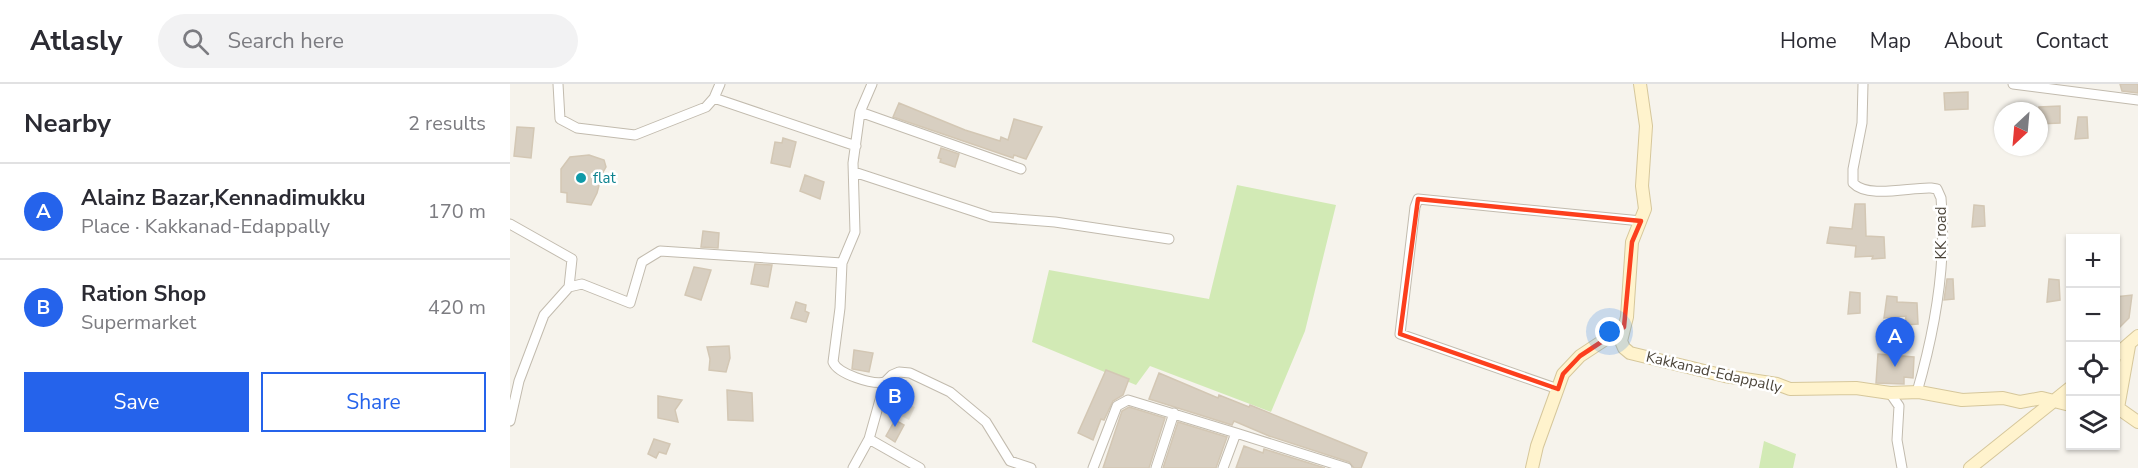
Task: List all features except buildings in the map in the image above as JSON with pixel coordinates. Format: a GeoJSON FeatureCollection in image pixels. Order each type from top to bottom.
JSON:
{"type":"FeatureCollection","features":[{"type":"Feature","properties":{"kind":"street"},"geometry":{"type":"LineString","coordinates":[[558,84],[560,119],[577,128],[635,135],[706,107],[714,98],[720,84]]}},
{"type":"Feature","properties":{"kind":"street"},"geometry":{"type":"LineString","coordinates":[[872,84],[860,112],[853,163],[855,232],[842,263],[840,308],[833,362],[839,371],[871,382],[885,382]]}},
{"type":"Feature","properties":{"kind":"street","name":"Kakkanad-Edappally"},"geometry":{"type":"LineString","coordinates":[[1641,84],[1646,126],[1642,186],[1645,209],[1632,242],[1627,317],[1621,341],[1629,353],[1725,376],[1778,384],[1790,389],[1856,388],[1890,393],[1917,392],[1962,400],[2003,398],[2020,402],[2042,398],[2066,404]]}},
{"type":"Feature","properties":{"kind":"street","name":"KK road"},"geometry":{"type":"LineString","coordinates":[[1863,84],[1862,123],[1853,169],[1853,183],[1862,189],[1876,191],[1937,189],[1941,198],[1941,271],[1931,334],[1917,392]]}},
{"type":"Feature","properties":{"kind":"street"},"geometry":{"type":"LineString","coordinates":[[2013,84],[2138,100]]}},
{"type":"Feature","properties":{"kind":"street"},"geometry":{"type":"LineString","coordinates":[[714,98],[856,146]]}},
{"type":"Feature","properties":{"kind":"street"},"geometry":{"type":"LineString","coordinates":[[860,112],[1021,169]]}},
{"type":"Feature","properties":{"kind":"street"},"geometry":{"type":"LineString","coordinates":[[854,172],[991,217],[1055,222],[1169,239]]}},
{"type":"Feature","properties":{"kind":"street"},"geometry":{"type":"LineString","coordinates":[[1558,389],[1400,334],[1414,207],[1418,199],[1641,220]]}},
{"type":"Feature","properties":{"kind":"street"},"geometry":{"type":"LineString","coordinates":[[510,224],[572,259],[568,287],[544,315],[519,381],[510,421]]}},
{"type":"Feature","properties":{"kind":"street"},"geometry":{"type":"LineString","coordinates":[[568,287],[582,284],[630,303],[642,262],[660,250],[842,263]]}},
{"type":"Feature","properties":{"kind":"street"},"geometry":{"type":"LineString","coordinates":[[1532,468],[1537,446],[1563,375],[1580,356],[1624,327]]}},
{"type":"Feature","properties":{"kind":"street"},"geometry":{"type":"LineString","coordinates":[[2120,352],[2138,336],[2138,331]]}},
{"type":"Feature","properties":{"kind":"street"},"geometry":{"type":"LineString","coordinates":[[2119,396],[2129,346]]}},
{"type":"Feature","properties":{"kind":"street"},"geometry":{"type":"LineString","coordinates":[[854,468],[869,439],[885,382],[899,372],[910,373],[950,392],[986,422],[1010,461],[1031,468]]}},
{"type":"Feature","properties":{"kind":"street"},"geometry":{"type":"LineString","coordinates":[[1970,468],[2066,391]]}},
{"type":"Feature","properties":{"kind":"street"},"geometry":{"type":"LineString","coordinates":[[1890,393],[1899,406],[1897,440],[1902,468]]}},
{"type":"Feature","properties":{"kind":"street"},"geometry":{"type":"LineString","coordinates":[[1093,468],[1117,406],[1121,402],[1134,400],[1347,468]]}},
{"type":"Feature","properties":{"kind":"street"},"geometry":{"type":"LineString","coordinates":[[2120,410],[2138,422]]}},
{"type":"Feature","properties":{"kind":"street"},"geometry":{"type":"LineString","coordinates":[[1156,468],[1174,413]]}},
{"type":"Feature","properties":{"kind":"street"},"geometry":{"type":"LineString","coordinates":[[1223,468],[1236,433]]}},
{"type":"Feature","properties":{"kind":"street"},"geometry":{"type":"LineString","coordinates":[[869,439],[920,468]]}},
{"type":"Feature","properties":{"kind":"highlighted area"},"geometry":{"type":"Polygon","coordinates":[[[1418,199],[1641,221],[1632,242],[1624,327],[1580,356],[1563,374],[1558,389],[1400,334],[1418,199]]]}},
{"type":"Feature","properties":{"kind":"shaded area"},"geometry":{"type":"Polygon","coordinates":[[[898,400],[915,407],[909,420],[893,412],[898,400]]]}},
{"type":"Feature","properties":{"kind":"green space"},"geometry":{"type":"Polygon","coordinates":[[[1237,185],[1336,205],[1305,331],[1271,412],[1150,366],[1136,385],[1032,342],[1049,270],[1209,299],[1237,185]]]}},
{"type":"Feature","properties":{"kind":"green space"},"geometry":{"type":"Polygon","coordinates":[[[1764,441],[1796,454],[1793,468],[1759,468],[1764,441]]]}},
{"type":"Feature","properties":{"kind":"place","name":"flat"},"geometry":{"type":"Point","coordinates":[581,178]}},
{"type":"Feature","properties":{"kind":"place","name":"Alainz Bazar,Kennadimukku"},"geometry":{"type":"Point","coordinates":[1895,367]}},
{"type":"Feature","properties":{"kind":"place","name":"Ration Shop"},"geometry":{"type":"Point","coordinates":[895,427]}}]}
